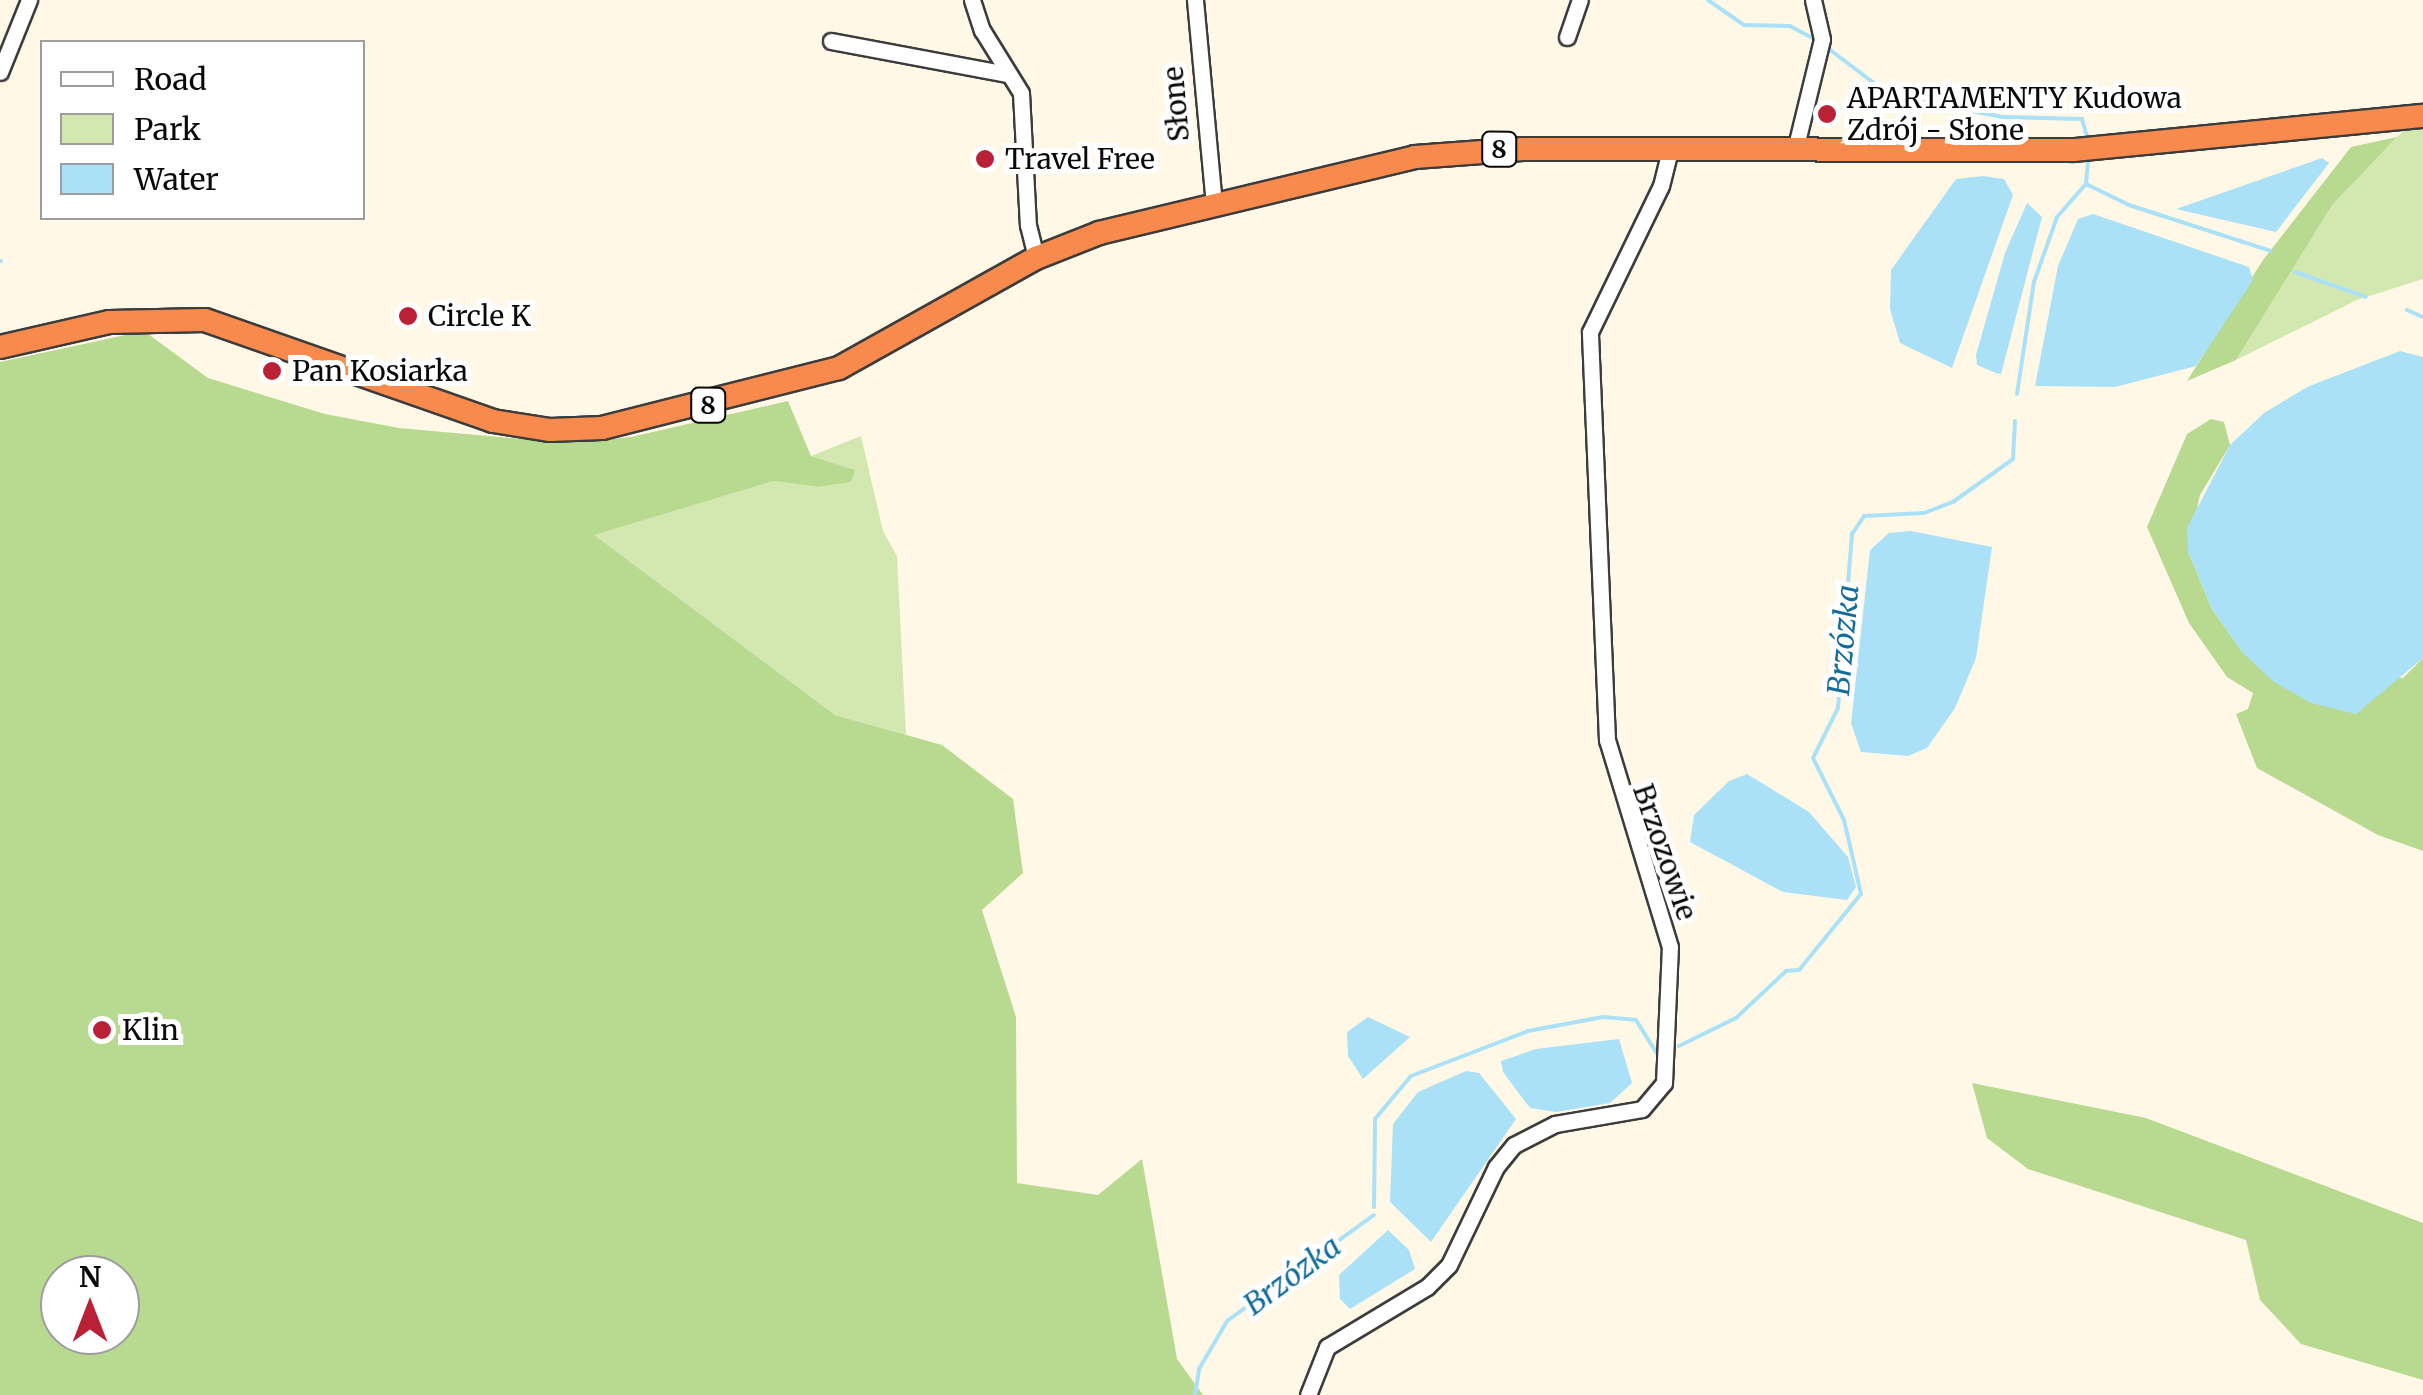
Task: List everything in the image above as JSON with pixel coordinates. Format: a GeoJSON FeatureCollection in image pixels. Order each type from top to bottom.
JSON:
{"type":"FeatureCollection","features":[{"type":"Feature","properties":{"kind":"highway","name":"8"},"geometry":{"type":"LineString","coordinates":[[4,347],[109,322],[205,320],[493,421],[588,430],[823,374],[1036,258],[1098,233],[1214,203],[1439,154],[1670,149],[2096,149],[2423,116]]}},
{"type":"Feature","properties":{"kind":"street"},"geometry":{"type":"LineString","coordinates":[[0,72],[29,0]]}},
{"type":"Feature","properties":{"kind":"street"},"geometry":{"type":"LineString","coordinates":[[972,0],[1026,114],[1028,225],[1036,258]]}},
{"type":"Feature","properties":{"kind":"street","name":"Słone"},"geometry":{"type":"LineString","coordinates":[[1195,0],[1214,203]]}},
{"type":"Feature","properties":{"kind":"street"},"geometry":{"type":"LineString","coordinates":[[1566,37],[1580,0]]}},
{"type":"Feature","properties":{"kind":"street"},"geometry":{"type":"LineString","coordinates":[[1795,150],[1822,39],[1814,0]]}},
{"type":"Feature","properties":{"kind":"street"},"geometry":{"type":"LineString","coordinates":[[830,41],[1007,74]]}},
{"type":"Feature","properties":{"kind":"street","name":"Brzozowie"},"geometry":{"type":"LineString","coordinates":[[1308,1395],[1327,1347],[1427,1288],[1449,1265],[1514,1146],[1554,1124],[1642,1109],[1664,1082],[1670,947],[1606,740],[1590,332],[1661,186],[1670,149]]}},
{"type":"Feature","properties":{"kind":"green space"},"geometry":{"type":"Polygon","coordinates":[[[2405,129],[2423,129],[2423,279],[2357,300],[2236,360],[2332,204],[2405,129]]]}},
{"type":"Feature","properties":{"kind":"green space"},"geometry":{"type":"Polygon","coordinates":[[[2397,137],[2332,205],[2236,360],[2187,381],[2263,260],[2351,147],[2397,137]]]}},
{"type":"Feature","properties":{"kind":"green space"},"geometry":{"type":"Polygon","coordinates":[[[144,331],[208,378],[325,414],[399,428],[566,443],[631,437],[788,401],[811,456],[855,470],[851,482],[818,487],[774,481],[594,535],[835,715],[942,745],[1013,799],[1023,873],[982,910],[1016,1017],[1017,1183],[1098,1195],[1142,1159],[1177,1359],[1203,1395],[0,1395],[0,362],[144,331]]]}},
{"type":"Feature","properties":{"kind":"green space"},"geometry":{"type":"Polygon","coordinates":[[[2211,419],[2224,422],[2230,445],[2200,495],[2188,551],[2212,609],[2243,653],[2403,678],[2423,658],[2423,851],[2378,835],[2257,768],[2236,714],[2248,709],[2253,693],[2227,677],[2189,623],[2147,527],[2187,434],[2211,419]]]}},
{"type":"Feature","properties":{"kind":"green space"},"geometry":{"type":"Polygon","coordinates":[[[861,436],[883,531],[897,556],[906,735],[835,715],[593,535],[774,481],[818,487],[850,482],[854,470],[811,456],[861,436]]]}},
{"type":"Feature","properties":{"kind":"green space"},"geometry":{"type":"Polygon","coordinates":[[[1972,1083],[2146,1118],[2423,1223],[2423,1380],[2301,1344],[2260,1300],[2246,1240],[2028,1169],[1987,1138],[1972,1083]]]}},
{"type":"Feature","properties":{"kind":"water"},"geometry":{"type":"Polygon","coordinates":[[[2322,158],[2329,163],[2276,232],[2176,209],[2322,158]]]}},
{"type":"Feature","properties":{"kind":"water"},"geometry":{"type":"Polygon","coordinates":[[[1956,179],[2004,179],[2013,195],[1952,368],[1900,343],[1890,309],[1891,270],[1956,179]]]}},
{"type":"Feature","properties":{"kind":"water"},"geometry":{"type":"Polygon","coordinates":[[[2027,203],[2042,217],[2001,374],[1977,365],[1976,355],[2005,253],[2027,203]]]}},
{"type":"Feature","properties":{"kind":"water"},"geometry":{"type":"Polygon","coordinates":[[[2093,214],[2249,267],[2253,280],[2196,366],[2115,387],[2035,386],[2058,266],[2078,219],[2093,214]]]}},
{"type":"Feature","properties":{"kind":"water"},"geometry":{"type":"Polygon","coordinates":[[[2400,351],[2423,357],[2423,658],[2356,714],[2311,703],[2274,682],[2243,653],[2212,609],[2188,551],[2187,528],[2230,445],[2264,413],[2307,387],[2400,351]]]}},
{"type":"Feature","properties":{"kind":"water"},"geometry":{"type":"Polygon","coordinates":[[[1911,531],[1992,547],[1976,658],[1955,708],[1927,748],[1908,756],[1861,752],[1851,723],[1870,550],[1889,533],[1911,531]]]}},
{"type":"Feature","properties":{"kind":"water"},"geometry":{"type":"Polygon","coordinates":[[[1747,774],[1809,812],[1848,857],[1856,887],[1847,900],[1783,892],[1690,842],[1694,815],[1729,781],[1747,774]]]}},
{"type":"Feature","properties":{"kind":"water"},"geometry":{"type":"Polygon","coordinates":[[[1368,1017],[1410,1037],[1363,1079],[1348,1056],[1347,1032],[1368,1017]]]}},
{"type":"Feature","properties":{"kind":"water"},"geometry":{"type":"Polygon","coordinates":[[[1619,1039],[1632,1083],[1610,1103],[1556,1112],[1530,1108],[1503,1072],[1501,1061],[1536,1049],[1619,1039]]]}},
{"type":"Feature","properties":{"kind":"water"},"geometry":{"type":"Polygon","coordinates":[[[1466,1071],[1479,1073],[1516,1119],[1431,1242],[1390,1202],[1393,1124],[1418,1092],[1466,1071]]]}},
{"type":"Feature","properties":{"kind":"water"},"geometry":{"type":"Polygon","coordinates":[[[1388,1230],[1409,1250],[1415,1269],[1350,1309],[1340,1299],[1339,1275],[1388,1230]]]}},
{"type":"Feature","properties":{"kind":"waterway"},"geometry":{"type":"LineString","coordinates":[[1708,0],[1744,25],[1790,26],[1813,38]]}},
{"type":"Feature","properties":{"kind":"waterway"},"geometry":{"type":"LineString","coordinates":[[1825,46],[1891,96],[2003,117],[2082,119],[2087,137]]}},
{"type":"Feature","properties":{"kind":"waterway"},"geometry":{"type":"LineString","coordinates":[[2086,184],[2088,161]]}},
{"type":"Feature","properties":{"kind":"waterway"},"geometry":{"type":"LineString","coordinates":[[2086,184],[2129,205],[2271,251]]}},
{"type":"Feature","properties":{"kind":"waterway","name":"Brzózka"},"geometry":{"type":"LineString","coordinates":[[2017,394],[2034,282],[2057,217],[2086,184]]}},
{"type":"Feature","properties":{"kind":"waterway"},"geometry":{"type":"LineString","coordinates":[[2295,272],[2366,297]]}},
{"type":"Feature","properties":{"kind":"waterway"},"geometry":{"type":"LineString","coordinates":[[2407,310],[2423,317]]}},
{"type":"Feature","properties":{"kind":"waterway","name":"Brzózka"},"geometry":{"type":"LineString","coordinates":[[1679,1046],[1736,1018],[1786,971],[1799,970],[1861,894],[1844,820],[1813,758],[1838,708],[1852,534],[1864,516],[1924,513],[1953,502],[2013,459],[2015,421]]}},
{"type":"Feature","properties":{"kind":"waterway","name":"Brzózka"},"geometry":{"type":"LineString","coordinates":[[1374,1207],[1375,1119],[1411,1076],[1528,1031],[1603,1017],[1636,1020],[1657,1053]]}},
{"type":"Feature","properties":{"kind":"waterway","name":"Brzózka"},"geometry":{"type":"LineString","coordinates":[[1195,1395],[1199,1369],[1227,1321],[1374,1215]]}},
{"type":"Feature","properties":{"kind":"place","name":"APARTAMENTY Kudowa Zdrój - Słone"},"geometry":{"type":"Point","coordinates":[1827,114]}},
{"type":"Feature","properties":{"kind":"place","name":"Travel Free"},"geometry":{"type":"Point","coordinates":[985,159]}},
{"type":"Feature","properties":{"kind":"place","name":"Circle K"},"geometry":{"type":"Point","coordinates":[408,316]}},
{"type":"Feature","properties":{"kind":"place","name":"Pan Kosiarka"},"geometry":{"type":"Point","coordinates":[272,371]}},
{"type":"Feature","properties":{"kind":"place","name":"Klin"},"geometry":{"type":"Point","coordinates":[102,1030]}}]}
